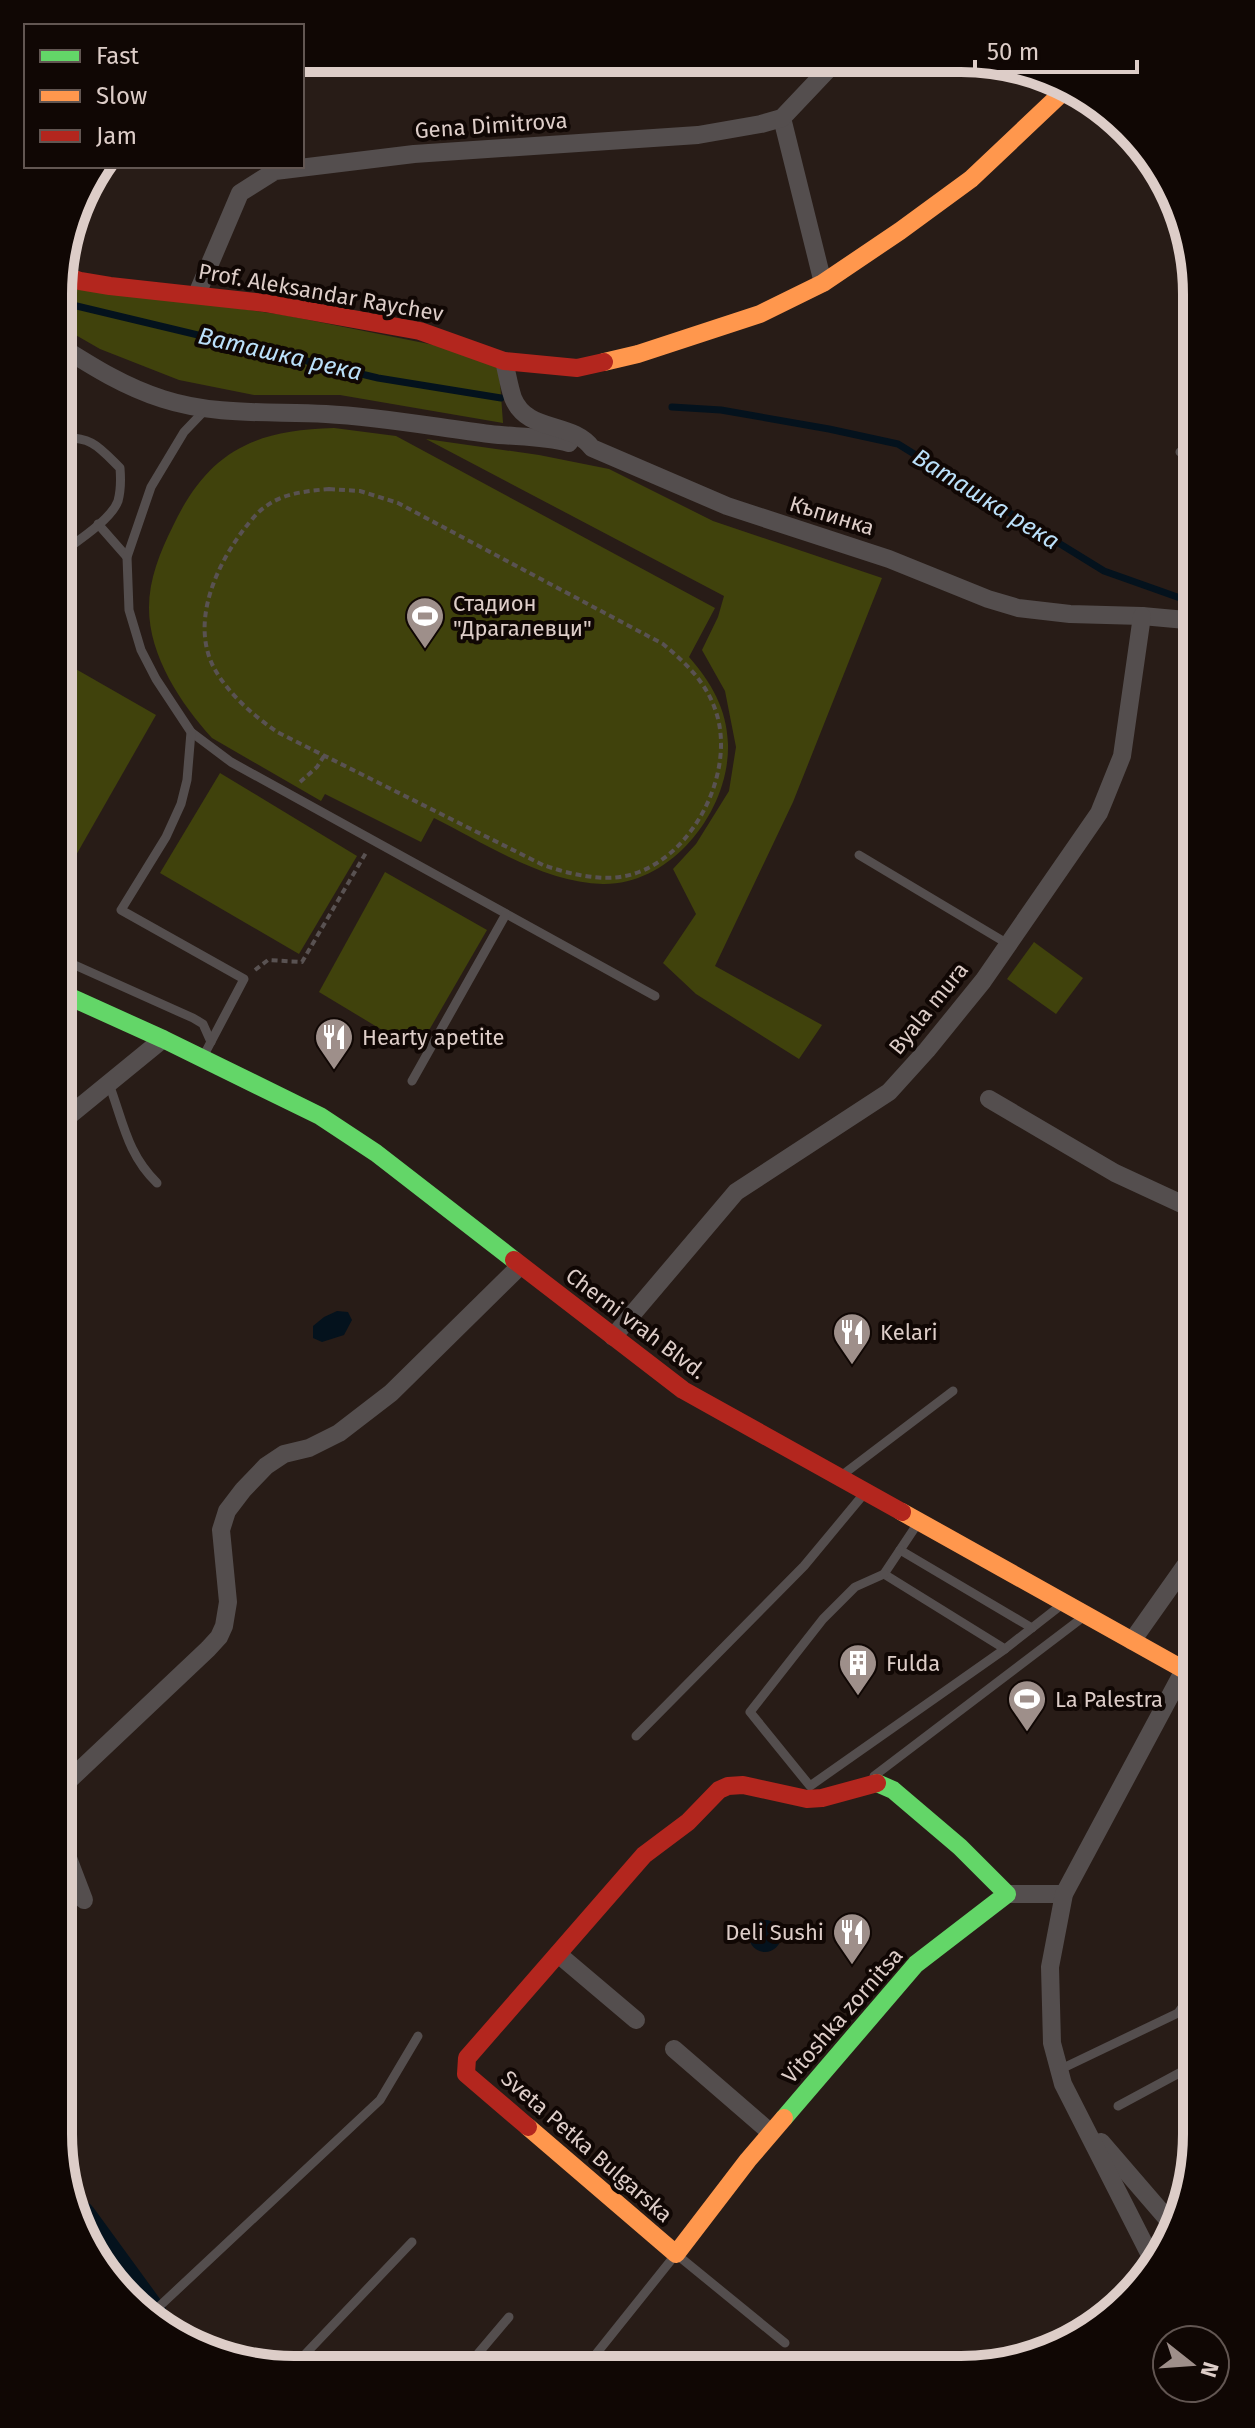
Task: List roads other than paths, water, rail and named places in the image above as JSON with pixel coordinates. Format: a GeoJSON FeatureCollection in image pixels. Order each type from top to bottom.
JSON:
{"type":"FeatureCollection","features":[{"type":"Feature","properties":{"kind":"street"},"geometry":{"type":"LineString","coordinates":[[823,283],[782,118],[826,72]]}},
{"type":"Feature","properties":{"kind":"street","name":"Prof. Aleksandar Raychev"},"geometry":{"type":"LineString","coordinates":[[73,279],[110,286],[265,303],[420,331],[504,361],[577,368],[638,354],[760,314],[823,283],[971,179],[1059,95]]}},
{"type":"Feature","properties":{"kind":"street","name":"Gena Dimitrova"},"geometry":{"type":"LineString","coordinates":[[304,167],[414,154],[698,135],[782,118]]}},
{"type":"Feature","properties":{"kind":"street","name":"Gena Dimitrova"},"geometry":{"type":"LineString","coordinates":[[197,294],[240,193],[275,171],[300,168]]}},
{"type":"Feature","properties":{"kind":"street"},"geometry":{"type":"LineString","coordinates":[[72,354],[133,388],[165,400],[206,409],[358,416],[493,434],[550,438],[592,448]]}},
{"type":"Feature","properties":{"kind":"street","name":"Къпинка"},"geometry":{"type":"LineString","coordinates":[[504,361],[514,400],[524,414],[537,423],[574,433],[586,439],[592,448],[727,506],[889,559],[1018,608],[1183,620]]}},
{"type":"Feature","properties":{"kind":"street","name":"Byala mura"},"geometry":{"type":"LineString","coordinates":[[613,1337],[736,1192],[889,1092],[983,981],[1099,813],[1122,756],[1142,616]]}},
{"type":"Feature","properties":{"kind":"street","name":"Cherni vrah Blvd."},"geometry":{"type":"LineString","coordinates":[[72,998],[163,1039],[207,1050],[345,1131],[683,1390],[1183,1669]]}},
{"type":"Feature","properties":{"kind":"street"},"geometry":{"type":"LineString","coordinates":[[72,1114],[163,1039]]}},
{"type":"Feature","properties":{"kind":"street"},"geometry":{"type":"LineString","coordinates":[[989,1099],[1115,1173],[1183,1205]]}},
{"type":"Feature","properties":{"kind":"street"},"geometry":{"type":"LineString","coordinates":[[72,1777],[219,1637],[228,1602],[221,1530],[227,1511],[243,1490],[266,1466],[284,1454],[309,1448],[339,1433],[391,1393],[520,1266]]}},
{"type":"Feature","properties":{"kind":"street"},"geometry":{"type":"LineString","coordinates":[[1132,1641],[1183,1571]]}},
{"type":"Feature","properties":{"kind":"street"},"geometry":{"type":"LineString","coordinates":[[1148,2252],[1063,2084],[1052,2043],[1050,1967],[1064,1894],[1183,1685]]}},
{"type":"Feature","properties":{"kind":"street"},"geometry":{"type":"LineString","coordinates":[[636,2020],[558,1954],[644,1855],[688,1822],[719,1790],[728,1786],[743,1785],[807,1799],[877,1783],[893,1790],[960,1847],[1007,1894],[1064,1894]]}},
{"type":"Feature","properties":{"kind":"street"},"geometry":{"type":"LineString","coordinates":[[72,1871],[84,1900]]}},
{"type":"Feature","properties":{"kind":"street","name":"Vitoshka zornitsa"},"geometry":{"type":"LineString","coordinates":[[676,2254],[771,2133],[916,1964],[1007,1894]]}},
{"type":"Feature","properties":{"kind":"street","name":"Sveta Petka Bulgarska"},"geometry":{"type":"LineString","coordinates":[[558,1954],[467,2058],[466,2074],[676,2254]]}},
{"type":"Feature","properties":{"kind":"street"},"geometry":{"type":"LineString","coordinates":[[674,2049],[771,2133]]}},
{"type":"Feature","properties":{"kind":"street"},"geometry":{"type":"LineString","coordinates":[[1083,2122],[1166,2218]]}},
{"type":"Feature","properties":{"kind":"lane"},"geometry":{"type":"LineString","coordinates":[[206,409],[184,432],[151,487],[127,557],[129,610],[141,650],[191,732],[211,749],[655,996]]}},
{"type":"Feature","properties":{"kind":"lane"},"geometry":{"type":"LineString","coordinates":[[72,437],[93,441],[120,468],[121,487],[117,505],[72,545]]}},
{"type":"Feature","properties":{"kind":"lane"},"geometry":{"type":"LineString","coordinates":[[98,524],[127,557]]}},
{"type":"Feature","properties":{"kind":"lane"},"geometry":{"type":"LineString","coordinates":[[191,732],[187,780],[181,804],[166,837],[121,910],[244,979],[207,1050]]}},
{"type":"Feature","properties":{"kind":"lane"},"geometry":{"type":"LineString","coordinates":[[859,855],[1008,944]]}},
{"type":"Feature","properties":{"kind":"lane"},"geometry":{"type":"LineString","coordinates":[[412,1081],[506,914]]}},
{"type":"Feature","properties":{"kind":"lane"},"geometry":{"type":"LineString","coordinates":[[72,964],[203,1024],[207,1050]]}},
{"type":"Feature","properties":{"kind":"lane"},"geometry":{"type":"LineString","coordinates":[[109,1084],[132,1151],[141,1167],[157,1183]]}},
{"type":"Feature","properties":{"kind":"lane"},"geometry":{"type":"LineString","coordinates":[[839,1478],[953,1391]]}},
{"type":"Feature","properties":{"kind":"lane"},"geometry":{"type":"LineString","coordinates":[[636,1736],[804,1566],[865,1493]]}},
{"type":"Feature","properties":{"kind":"lane"},"geometry":{"type":"LineString","coordinates":[[918,1523],[884,1574],[855,1587],[823,1619],[750,1712],[810,1786],[1005,1649],[1063,1604]]}},
{"type":"Feature","properties":{"kind":"lane"},"geometry":{"type":"LineString","coordinates":[[900,1550],[1032,1628]]}},
{"type":"Feature","properties":{"kind":"lane"},"geometry":{"type":"LineString","coordinates":[[884,1574],[1005,1649]]}},
{"type":"Feature","properties":{"kind":"lane"},"geometry":{"type":"LineString","coordinates":[[864,1785],[1084,1616]]}},
{"type":"Feature","properties":{"kind":"lane"},"geometry":{"type":"LineString","coordinates":[[1059,2070],[1178,2013],[1183,2005]]}},
{"type":"Feature","properties":{"kind":"lane"},"geometry":{"type":"LineString","coordinates":[[157,2308],[380,2100],[418,2036]]}},
{"type":"Feature","properties":{"kind":"lane"},"geometry":{"type":"LineString","coordinates":[[1118,2106],[1183,2071]]}},
{"type":"Feature","properties":{"kind":"lane"},"geometry":{"type":"LineString","coordinates":[[303,2356],[412,2242]]}},
{"type":"Feature","properties":{"kind":"lane"},"geometry":{"type":"LineString","coordinates":[[594,2356],[676,2254],[785,2343]]}},
{"type":"Feature","properties":{"kind":"lane"},"geometry":{"type":"LineString","coordinates":[[476,2356],[509,2317]]}},
{"type":"Feature","properties":{"kind":"water"},"geometry":{"type":"Polygon","coordinates":[[[337,1311],[348,1312],[352,1320],[344,1335],[322,1342],[313,1338],[313,1326],[337,1311]]]}},
{"type":"Feature","properties":{"kind":"water"},"geometry":{"type":"Polygon","coordinates":[[[765,1920],[777,1924],[781,1936],[777,1948],[765,1952],[753,1948],[749,1936],[753,1924],[765,1920]]]}},
{"type":"Feature","properties":{"kind":"waterway","name":"Ваташка река"},"geometry":{"type":"LineString","coordinates":[[72,305],[378,378],[501,398]]}},
{"type":"Feature","properties":{"kind":"waterway","name":"Ваташка река"},"geometry":{"type":"LineString","coordinates":[[672,407],[721,410],[898,444],[1104,571],[1183,599]]}},
{"type":"Feature","properties":{"kind":"place","name":"Стадион \"Драгалевци\""},"geometry":{"type":"Point","coordinates":[425,650]}},
{"type":"Feature","properties":{"kind":"place","name":"Hearty apetite"},"geometry":{"type":"Point","coordinates":[334,1071]}},
{"type":"Feature","properties":{"kind":"place","name":"Kelari"},"geometry":{"type":"Point","coordinates":[852,1366]}},
{"type":"Feature","properties":{"kind":"place","name":"Fulda"},"geometry":{"type":"Point","coordinates":[858,1697]}},
{"type":"Feature","properties":{"kind":"place","name":"La Palestra"},"geometry":{"type":"Point","coordinates":[1027,1733]}},
{"type":"Feature","properties":{"kind":"place","name":"Deli Sushi"},"geometry":{"type":"Point","coordinates":[852,1966]}}]}
